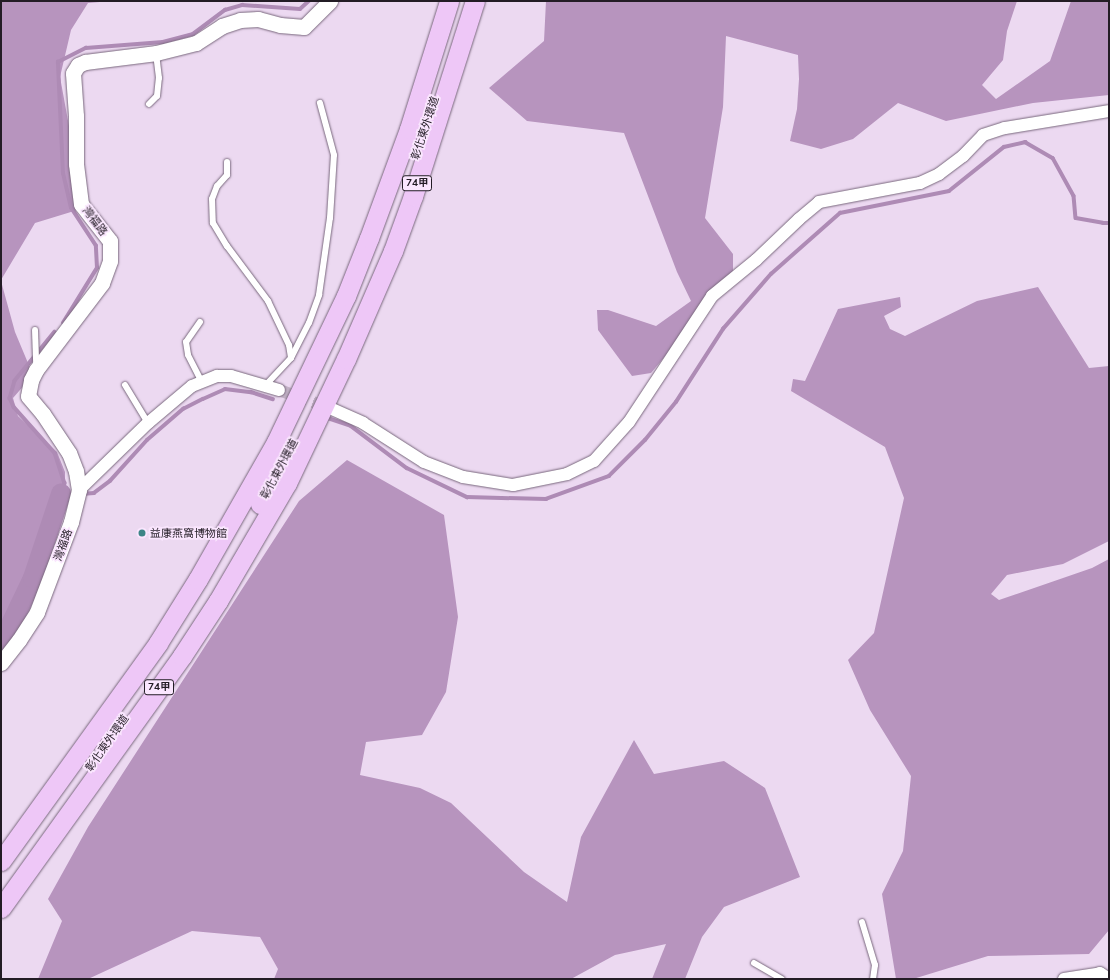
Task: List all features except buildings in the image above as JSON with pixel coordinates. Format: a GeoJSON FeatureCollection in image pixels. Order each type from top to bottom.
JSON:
{"type":"FeatureCollection","features":[{"type":"Feature","properties":{"kind":"main road"},"geometry":{"type":"LineString","coordinates":[[1,847],[66,757],[196,567],[236,499],[268,439],[314,344],[358,241],[398,133],[440,1]]}},
{"type":"Feature","properties":{"kind":"main road","name":"彰化東外環道"},"geometry":{"type":"LineString","coordinates":[[1,861],[158,643],[198,579],[276,442],[331,328],[369,238],[409,129],[449,1]]}},
{"type":"Feature","properties":{"kind":"main road","name":"彰化東外環道"},"geometry":{"type":"LineString","coordinates":[[1,890],[173,651],[235,549],[290,449],[337,355],[382,246],[422,136],[465,1]]}},
{"type":"Feature","properties":{"kind":"main road","name":"74甲"},"geometry":{"type":"LineString","coordinates":[[1,908],[182,656],[218,601],[287,483],[356,339],[393,251],[413,196],[475,1]]}},
{"type":"Feature","properties":{"kind":"street","name":"灣福路"},"geometry":{"type":"LineString","coordinates":[[1,663],[37,612],[71,522],[80,490],[76,471],[69,453],[43,414],[28,396],[31,380],[36,370],[102,283],[110,261],[110,241],[82,204],[76,164],[76,116],[73,73],[78,65],[85,62],[156,53],[196,43],[222,26],[240,20],[258,19],[280,25],[304,27],[330,1]]}},
{"type":"Feature","properties":{"kind":"street"},"geometry":{"type":"LineString","coordinates":[[332,409],[363,423],[424,462],[463,477],[513,485],[567,474],[594,461],[629,422],[712,296],[756,260],[819,202],[920,183],[939,174],[963,156],[983,135],[1005,128],[1109,111]]}},
{"type":"Feature","properties":{"kind":"street"},"geometry":{"type":"LineString","coordinates":[[80,490],[148,423],[192,386],[217,376],[231,376],[280,390]]}},
{"type":"Feature","properties":{"kind":"street"},"geometry":{"type":"LineString","coordinates":[[1064,979],[1100,973],[1109,979]]}},
{"type":"Feature","properties":{"kind":"lane"},"geometry":{"type":"LineString","coordinates":[[149,104],[157,96],[159,78],[156,53]]}},
{"type":"Feature","properties":{"kind":"lane"},"geometry":{"type":"LineString","coordinates":[[266,385],[291,358],[309,323],[319,295],[330,218],[334,155],[320,102]]}},
{"type":"Feature","properties":{"kind":"lane"},"geometry":{"type":"LineString","coordinates":[[227,162],[227,175],[217,186],[212,199],[213,223],[227,246],[268,301],[289,345],[291,358]]}},
{"type":"Feature","properties":{"kind":"lane"},"geometry":{"type":"LineString","coordinates":[[200,322],[186,342],[188,355],[202,382]]}},
{"type":"Feature","properties":{"kind":"lane"},"geometry":{"type":"LineString","coordinates":[[35,330],[36,370]]}},
{"type":"Feature","properties":{"kind":"lane"},"geometry":{"type":"LineString","coordinates":[[126,385],[148,423]]}},
{"type":"Feature","properties":{"kind":"lane"},"geometry":{"type":"LineString","coordinates":[[862,922],[875,965],[873,979]]}},
{"type":"Feature","properties":{"kind":"lane"},"geometry":{"type":"LineString","coordinates":[[754,963],[782,979]]}},
{"type":"Feature","properties":{"kind":"shaded area"},"geometry":{"type":"Polygon","coordinates":[[[1,1],[112,1],[88,3],[71,30],[60,77],[84,208],[35,223],[1,280],[1,1]]]}},
{"type":"Feature","properties":{"kind":"shaded area"},"geometry":{"type":"Polygon","coordinates":[[[546,1],[1017,1],[1007,31],[1003,60],[982,85],[996,99],[1050,61],[1071,1],[1109,1],[1109,95],[1033,103],[946,121],[898,103],[853,139],[821,149],[790,141],[797,109],[799,79],[798,55],[726,36],[723,107],[705,218],[733,254],[733,275],[651,373],[632,376],[598,330],[597,310],[608,310],[656,326],[691,301],[677,272],[624,133],[527,121],[489,88],[544,41],[546,1]]]}},
{"type":"Feature","properties":{"kind":"shaded area"},"geometry":{"type":"Polygon","coordinates":[[[1,281],[15,332],[33,375],[13,398],[18,416],[57,452],[65,472],[65,497],[35,598],[24,623],[1,646],[1,281]]]}},
{"type":"Feature","properties":{"kind":"shaded area"},"geometry":{"type":"Polygon","coordinates":[[[1038,287],[1089,368],[1109,366],[1109,541],[1063,564],[1007,575],[991,594],[999,600],[1092,568],[1109,559],[1109,930],[1089,954],[988,956],[913,979],[896,979],[882,894],[903,851],[911,776],[870,710],[848,660],[874,633],[904,498],[885,447],[791,391],[793,379],[805,381],[838,309],[900,297],[901,307],[884,316],[890,329],[905,336],[977,301],[1038,287]]]}},
{"type":"Feature","properties":{"kind":"shaded area"},"geometry":{"type":"Polygon","coordinates":[[[347,460],[444,515],[458,617],[446,692],[422,735],[366,742],[360,775],[420,788],[451,803],[524,872],[567,902],[581,837],[634,740],[654,774],[724,761],[765,788],[800,877],[724,907],[702,937],[685,979],[652,979],[666,944],[615,955],[571,979],[274,979],[278,969],[260,937],[192,931],[88,979],[38,979],[62,921],[48,899],[88,827],[299,501],[347,460]]]}},
{"type":"Feature","properties":{"kind":"waterway"},"geometry":{"type":"LineString","coordinates":[[63,323],[97,268],[96,246],[71,208],[63,174],[58,62],[86,48],[163,42],[193,34],[225,10],[242,5],[300,9],[309,1]]}},
{"type":"Feature","properties":{"kind":"waterway"},"geometry":{"type":"LineString","coordinates":[[328,418],[351,426],[407,468],[467,497],[546,499],[609,476],[645,440],[676,402],[723,329],[771,274],[840,213],[949,191],[1004,147],[1025,142],[1053,158],[1074,196],[1076,218],[1109,223]]}},
{"type":"Feature","properties":{"kind":"waterway"},"geometry":{"type":"LineString","coordinates":[[55,332],[15,381],[10,398],[14,407],[55,453],[65,483],[61,494],[75,494]]}},
{"type":"Feature","properties":{"kind":"waterway"},"geometry":{"type":"LineString","coordinates":[[81,494],[94,493],[110,481],[147,440],[183,409],[203,399],[225,389],[251,392],[273,399]]}},
{"type":"Feature","properties":{"kind":"waterway"},"geometry":{"type":"LineString","coordinates":[[1,645],[33,578],[61,494]]}},
{"type":"Feature","properties":{"kind":"tunnel"},"geometry":{"type":"LineString","coordinates":[[279,390],[329,408]]}},
{"type":"Feature","properties":{"kind":"place","name":"益康燕窩博物館"},"geometry":{"type":"Point","coordinates":[142,533]}}]}
